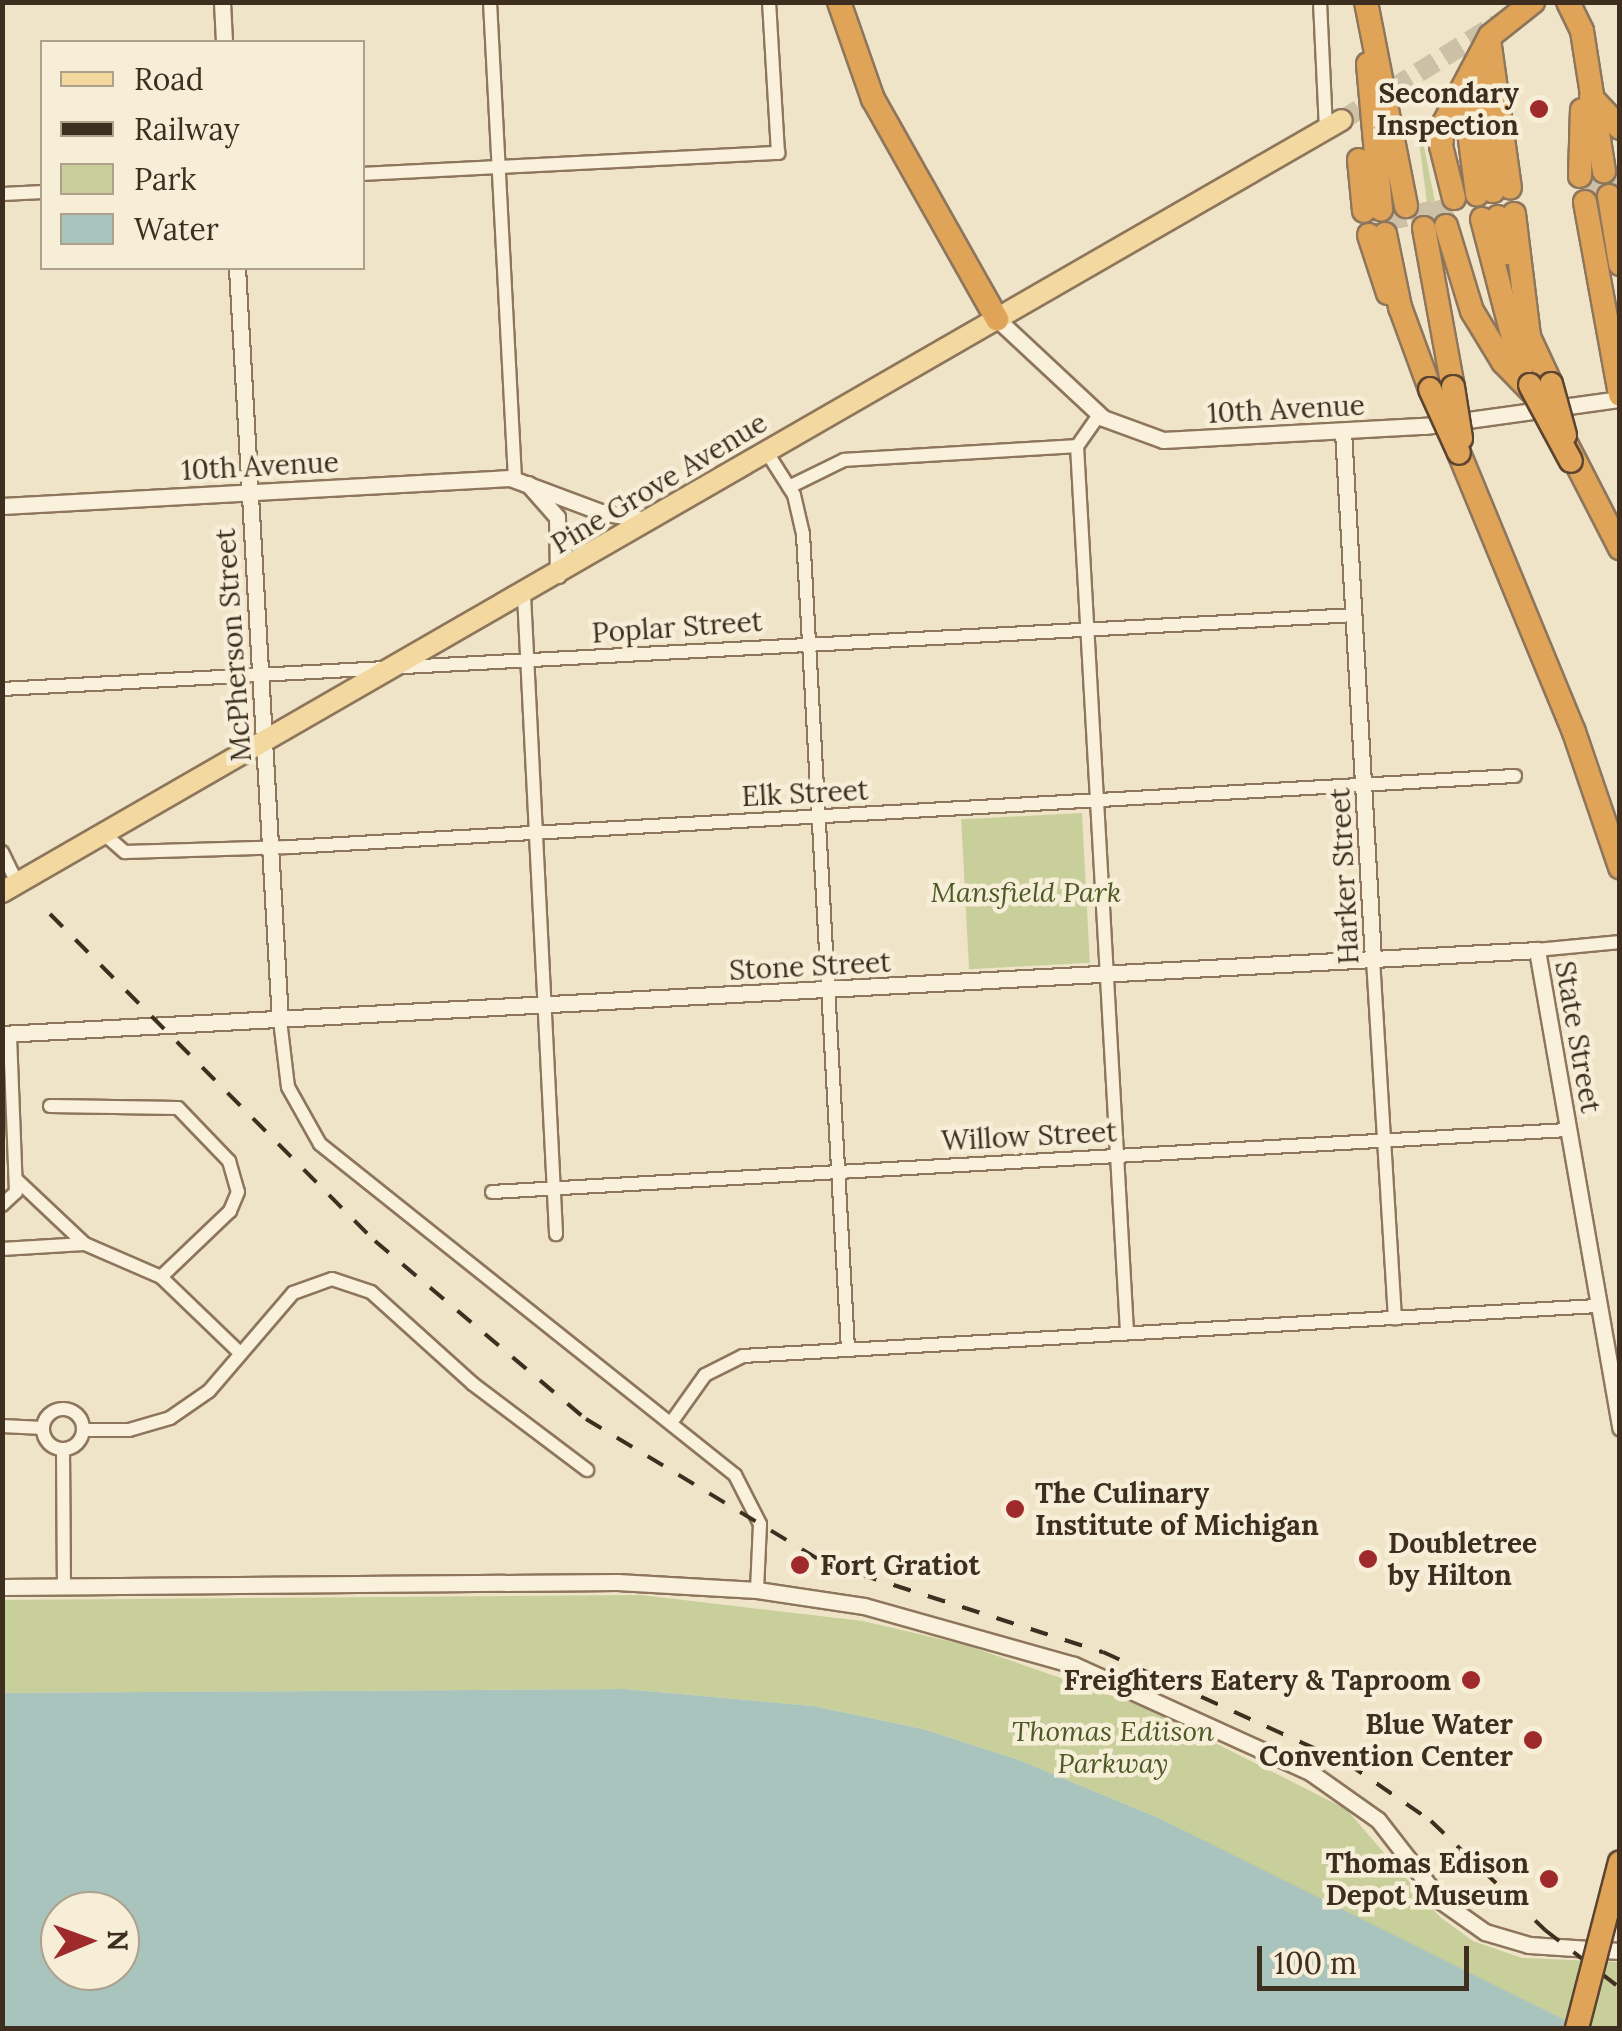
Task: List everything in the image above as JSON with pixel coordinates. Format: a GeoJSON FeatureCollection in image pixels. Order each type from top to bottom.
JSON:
{"type":"FeatureCollection","features":[{"type":"Feature","properties":{"kind":"highway"},"geometry":{"type":"LineString","coordinates":[[839,2],[872,99],[997,318]]}},
{"type":"Feature","properties":{"kind":"highway"},"geometry":{"type":"LineString","coordinates":[[1434,201],[1444,123],[1485,48],[1533,2]]}},
{"type":"Feature","properties":{"kind":"highway"},"geometry":{"type":"LineString","coordinates":[[1568,2],[1580,22],[1584,61],[1604,117],[1598,172]]}},
{"type":"Feature","properties":{"kind":"highway"},"geometry":{"type":"LineString","coordinates":[[1370,21],[1367,76],[1358,130],[1434,201]]}},
{"type":"Feature","properties":{"kind":"highway"},"geometry":{"type":"LineString","coordinates":[[1370,21],[1434,201]]}},
{"type":"Feature","properties":{"kind":"highway"},"geometry":{"type":"LineString","coordinates":[[1434,201],[1485,48]]}},
{"type":"Feature","properties":{"kind":"highway"},"geometry":{"type":"LineString","coordinates":[[1434,201],[1468,124],[1485,48]]}},
{"type":"Feature","properties":{"kind":"highway"},"geometry":{"type":"LineString","coordinates":[[1597,199],[1620,264]]}},
{"type":"Feature","properties":{"kind":"highway"},"geometry":{"type":"LineString","coordinates":[[1597,199],[1620,340]]}},
{"type":"Feature","properties":{"kind":"highway"},"geometry":{"type":"LineString","coordinates":[[1597,199],[1620,397]]}},
{"type":"Feature","properties":{"kind":"highway"},"geometry":{"type":"LineString","coordinates":[[1439,226],[1410,336],[1442,388],[1470,486]]}},
{"type":"Feature","properties":{"kind":"highway"},"geometry":{"type":"LineString","coordinates":[[1439,226],[1529,337],[1534,384]]}},
{"type":"Feature","properties":{"kind":"highway"},"geometry":{"type":"LineString","coordinates":[[1439,226],[1472,311],[1534,384]]}},
{"type":"Feature","properties":{"kind":"highway"},"geometry":{"type":"LineString","coordinates":[[1439,226],[1534,384],[1620,548]]}},
{"type":"Feature","properties":{"kind":"highway"},"geometry":{"type":"LineString","coordinates":[[1439,226],[1442,388],[1460,453],[1470,486],[1574,732],[1620,866]]}},
{"type":"Feature","properties":{"kind":"highway"},"geometry":{"type":"LineString","coordinates":[[1577,2028],[1620,1862]]}},
{"type":"Feature","properties":{"kind":"main road","name":"Pine Grove Avenue"},"geometry":{"type":"LineString","coordinates":[[8,884],[104,834],[524,595],[647,520],[1334,125]]}},
{"type":"Feature","properties":{"kind":"street"},"geometry":{"type":"LineString","coordinates":[[222,2],[224,40]]}},
{"type":"Feature","properties":{"kind":"street"},"geometry":{"type":"LineString","coordinates":[[490,2],[518,479],[556,517],[558,575]]}},
{"type":"Feature","properties":{"kind":"street"},"geometry":{"type":"LineString","coordinates":[[365,174],[778,152],[769,2]]}},
{"type":"Feature","properties":{"kind":"street"},"geometry":{"type":"LineString","coordinates":[[1320,2],[1334,125]]}},
{"type":"Feature","properties":{"kind":"street"},"geometry":{"type":"LineString","coordinates":[[2,194],[40,192]]}},
{"type":"Feature","properties":{"kind":"street","name":"McPherson Street"},"geometry":{"type":"LineString","coordinates":[[237,270],[280,1020]]}},
{"type":"Feature","properties":{"kind":"street","name":"10th Avenue"},"geometry":{"type":"LineString","coordinates":[[997,318],[1099,415],[1127,432],[1163,440],[1342,431],[1620,397]]}},
{"type":"Feature","properties":{"kind":"street"},"geometry":{"type":"LineString","coordinates":[[1099,415],[1077,446],[1127,1333]]}},
{"type":"Feature","properties":{"kind":"street","name":"Harker Street"},"geometry":{"type":"LineString","coordinates":[[1342,431],[1395,1318]]}},
{"type":"Feature","properties":{"kind":"street"},"geometry":{"type":"LineString","coordinates":[[789,487],[852,459],[1077,446]]}},
{"type":"Feature","properties":{"kind":"street"},"geometry":{"type":"LineString","coordinates":[[766,451],[789,487],[802,521],[848,1349]]}},
{"type":"Feature","properties":{"kind":"street","name":"10th Avenue"},"geometry":{"type":"LineString","coordinates":[[2,506],[249,490],[518,479],[601,512],[647,520]]}},
{"type":"Feature","properties":{"kind":"street"},"geometry":{"type":"LineString","coordinates":[[524,595],[540,833],[556,1234]]}},
{"type":"Feature","properties":{"kind":"street","name":"Poplar Street"},"geometry":{"type":"LineString","coordinates":[[2,689],[258,671],[528,662],[1355,615]]}},
{"type":"Feature","properties":{"kind":"street","name":"Elk Street"},"geometry":{"type":"LineString","coordinates":[[104,834],[125,852],[272,848],[1364,788],[1515,776]]}},
{"type":"Feature","properties":{"kind":"street"},"geometry":{"type":"LineString","coordinates":[[2,852],[8,884]]}},
{"type":"Feature","properties":{"kind":"street","name":"Stone Street"},"geometry":{"type":"LineString","coordinates":[[6,1034],[1538,950],[1620,942]]}},
{"type":"Feature","properties":{"kind":"street","name":"State Street"},"geometry":{"type":"LineString","coordinates":[[1538,950],[1620,1428]]}},
{"type":"Feature","properties":{"kind":"street"},"geometry":{"type":"LineString","coordinates":[[280,1020],[288,1086],[320,1144],[726,1464],[750,1499],[760,1524],[757,1590]]}},
{"type":"Feature","properties":{"kind":"street"},"geometry":{"type":"LineString","coordinates":[[2,1206],[16,1192],[17,1180],[6,1034]]}},
{"type":"Feature","properties":{"kind":"street"},"geometry":{"type":"LineString","coordinates":[[50,1106],[178,1108],[229,1162],[238,1192],[230,1211],[162,1277]]}},
{"type":"Feature","properties":{"kind":"street","name":"Willow Street"},"geometry":{"type":"LineString","coordinates":[[492,1192],[1568,1130]]}},
{"type":"Feature","properties":{"kind":"street"},"geometry":{"type":"LineString","coordinates":[[17,1180],[85,1244],[162,1277],[240,1353]]}},
{"type":"Feature","properties":{"kind":"street"},"geometry":{"type":"LineString","coordinates":[[2,1248],[85,1244]]}},
{"type":"Feature","properties":{"kind":"street"},"geometry":{"type":"LineString","coordinates":[[84,1430],[128,1430],[170,1418],[209,1391],[293,1293],[322,1280],[352,1282],[587,1470]]}},
{"type":"Feature","properties":{"kind":"street"},"geometry":{"type":"LineString","coordinates":[[673,1420],[721,1362],[848,1349],[1598,1306]]}},
{"type":"Feature","properties":{"kind":"street"},"geometry":{"type":"LineString","coordinates":[[43,1428],[54,1411],[68,1410],[84,1430]]}},
{"type":"Feature","properties":{"kind":"street"},"geometry":{"type":"LineString","coordinates":[[2,1426],[43,1428]]}},
{"type":"Feature","properties":{"kind":"street"},"geometry":{"type":"LineString","coordinates":[[43,1428],[51,1445],[62,1450],[79,1442],[84,1430]]}},
{"type":"Feature","properties":{"kind":"street"},"geometry":{"type":"LineString","coordinates":[[62,1450],[64,1585]]}},
{"type":"Feature","properties":{"kind":"street"},"geometry":{"type":"LineString","coordinates":[[2,1587],[617,1582],[757,1590],[969,1632],[1154,1698],[1352,1798],[1466,1921],[1514,1941],[1620,1951]]}},
{"type":"Feature","properties":{"kind":"green space"},"geometry":{"type":"Polygon","coordinates":[[[1425,115],[1423,142],[1435,201],[1427,203],[1416,119],[1425,115]]]}},
{"type":"Feature","properties":{"kind":"green space","name":"Mansfield Park"},"geometry":{"type":"Polygon","coordinates":[[[1082,813],[1090,963],[969,969],[961,819],[1082,813]]]}},
{"type":"Feature","properties":{"kind":"green space","name":"Thomas Ediison Parkway"},"geometry":{"type":"Polygon","coordinates":[[[641,1595],[863,1621],[966,1645],[1144,1707],[1346,1809],[1440,1917],[1473,1941],[1522,1958],[1619,1962],[1619,2028],[1581,2028],[1556,2019],[1161,1819],[1019,1760],[923,1729],[813,1706],[624,1689],[3,1693],[2,1600],[641,1595]]]}},
{"type":"Feature","properties":{"kind":"water"},"geometry":{"type":"Polygon","coordinates":[[[624,1689],[813,1706],[923,1729],[1019,1760],[1161,1819],[1581,2028],[3,2028],[2,1693],[624,1689]]]}},
{"type":"Feature","properties":{"kind":"tunnel"},"geometry":{"type":"LineString","coordinates":[[1342,120],[1497,24]]}},
{"type":"Feature","properties":{"kind":"tunnel"},"geometry":{"type":"LineString","coordinates":[[1616,168],[1620,187]]}},
{"type":"Feature","properties":{"kind":"tunnel"},"geometry":{"type":"LineString","coordinates":[[1592,174],[1597,200]]}},
{"type":"Feature","properties":{"kind":"tunnel"},"geometry":{"type":"LineString","coordinates":[[1439,200],[1446,226]]}},
{"type":"Feature","properties":{"kind":"tunnel"},"geometry":{"type":"LineString","coordinates":[[1419,203],[1424,228]]}},
{"type":"Feature","properties":{"kind":"tunnel"},"geometry":{"type":"LineString","coordinates":[[1393,207],[1398,232]]}},
{"type":"Feature","properties":{"kind":"railway"},"geometry":{"type":"LineString","coordinates":[[50,914],[375,1241],[586,1419],[825,1563],[1103,1652],[1347,1763],[1431,1821],[1545,1930],[1620,1988]]}},
{"type":"Feature","properties":{"kind":"place","name":"Secondary Inspection"},"geometry":{"type":"Point","coordinates":[1539,109]}},
{"type":"Feature","properties":{"kind":"place","name":"The Culinary Institute of Michigan"},"geometry":{"type":"Point","coordinates":[1015,1509]}},
{"type":"Feature","properties":{"kind":"place","name":"Doubletree by Hilton"},"geometry":{"type":"Point","coordinates":[1368,1559]}},
{"type":"Feature","properties":{"kind":"place","name":"Fort Gratiot"},"geometry":{"type":"Point","coordinates":[800,1565]}},
{"type":"Feature","properties":{"kind":"place","name":"Freighters Eatery & Taproom"},"geometry":{"type":"Point","coordinates":[1471,1680]}},
{"type":"Feature","properties":{"kind":"place","name":"Blue Water Convention Center"},"geometry":{"type":"Point","coordinates":[1533,1740]}},
{"type":"Feature","properties":{"kind":"place","name":"Thomas Edison Depot Museum"},"geometry":{"type":"Point","coordinates":[1549,1879]}}]}
